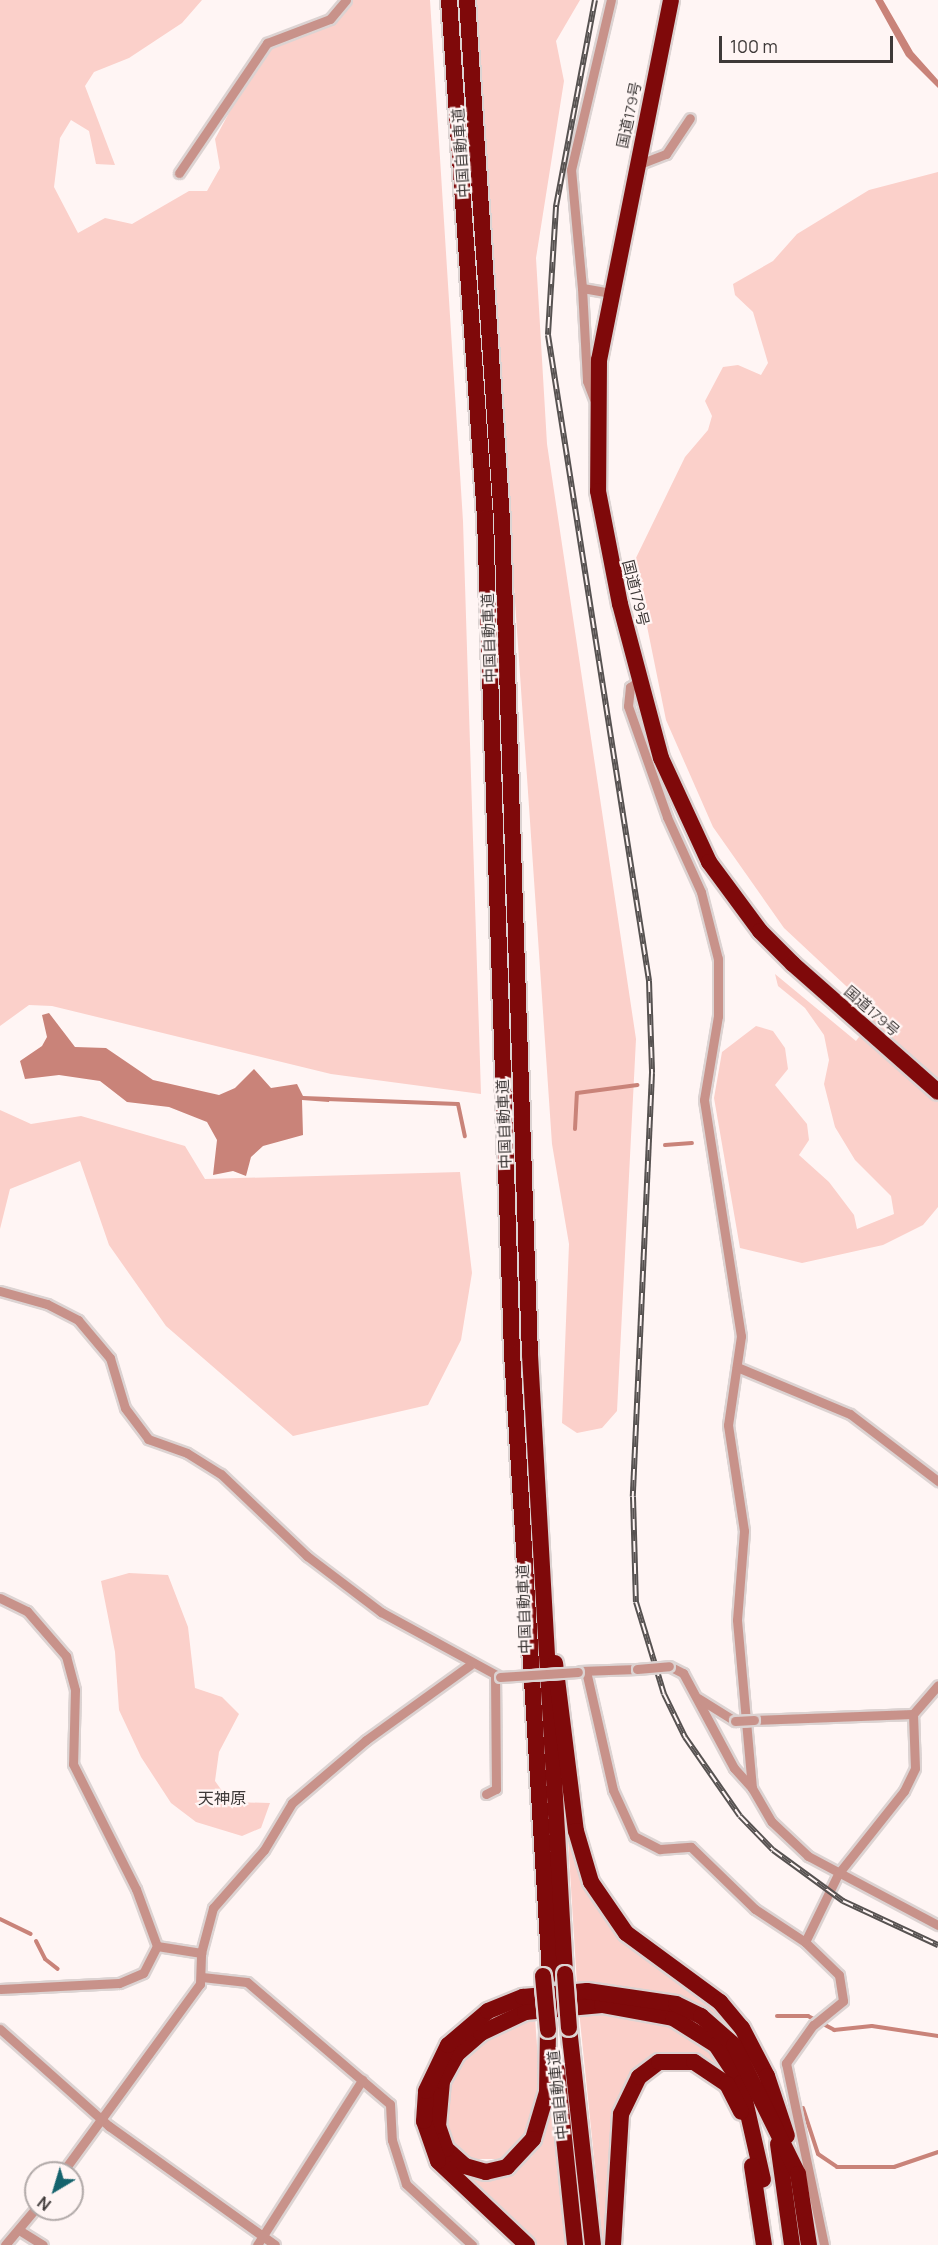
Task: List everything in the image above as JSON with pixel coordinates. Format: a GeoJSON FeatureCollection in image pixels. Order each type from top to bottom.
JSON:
{"type":"FeatureCollection","features":[{"type":"Feature","properties":{"kind":"highway","name":"中国自動車道"},"geometry":{"type":"LineString","coordinates":[[449,0],[485,518],[512,1353],[536,1801],[575,2245]]}},
{"type":"Feature","properties":{"kind":"highway","name":"中国自動車道"},"geometry":{"type":"LineString","coordinates":[[467,0],[503,532],[553,1975]]}},
{"type":"Feature","properties":{"kind":"highway","name":"国道179号"},"geometry":{"type":"LineString","coordinates":[[671,0],[611,293],[596,403],[605,540],[639,681],[661,758],[687,819],[734,898],[793,964],[938,1092]]}},
{"type":"Feature","properties":{"kind":"highway"},"geometry":{"type":"LineString","coordinates":[[539,1537],[576,1830],[591,1882],[626,1933],[732,2014],[756,2052],[773,2245]]}},
{"type":"Feature","properties":{"kind":"highway"},"geometry":{"type":"LineString","coordinates":[[527,2245],[446,2173],[424,2121],[426,2091],[438,2059],[460,2032],[488,2011],[523,1997],[562,1991],[624,1993],[676,2004],[707,2020],[734,2045],[798,2174],[809,2245]]}},
{"type":"Feature","properties":{"kind":"highway"},"geometry":{"type":"LineString","coordinates":[[557,2029],[547,2092],[533,2139],[507,2167],[486,2172],[465,2166],[446,2149],[438,2126],[442,2081],[467,2043],[525,2012],[602,2005],[673,2018],[716,2045],[760,2098],[798,2174]]}},
{"type":"Feature","properties":{"kind":"highway","name":"中国自動車道"},"geometry":{"type":"LineString","coordinates":[[557,2029],[593,2245]]}},
{"type":"Feature","properties":{"kind":"highway"},"geometry":{"type":"LineString","coordinates":[[613,2245],[621,2114],[631,2088],[648,2069],[670,2060],[706,2066],[736,2098],[747,2137],[764,2245]]}},
{"type":"Feature","properties":{"kind":"highway"},"geometry":{"type":"LineString","coordinates":[[760,2098],[747,2137],[768,2179],[784,2245]]}},
{"type":"Feature","properties":{"kind":"highway"},"geometry":{"type":"LineString","coordinates":[[768,2179],[778,2138]]}},
{"type":"Feature","properties":{"kind":"highway"},"geometry":{"type":"LineString","coordinates":[[778,2138],[792,2245]]}},
{"type":"Feature","properties":{"kind":"highway"},"geometry":{"type":"LineString","coordinates":[[778,2138],[800,2245]]}},
{"type":"Feature","properties":{"kind":"street"},"geometry":{"type":"LineString","coordinates":[[179,173],[267,43],[330,19],[346,0]]}},
{"type":"Feature","properties":{"kind":"street"},"geometry":{"type":"LineString","coordinates":[[596,403],[587,381],[582,288],[571,170],[611,0]]}},
{"type":"Feature","properties":{"kind":"street"},"geometry":{"type":"LineString","coordinates":[[637,165],[666,154],[690,118]]}},
{"type":"Feature","properties":{"kind":"street"},"geometry":{"type":"LineString","coordinates":[[582,288],[611,293]]}},
{"type":"Feature","properties":{"kind":"street"},"geometry":{"type":"LineString","coordinates":[[639,681],[630,687],[628,706],[667,817],[701,892],[718,959],[718,1016],[704,1100],[738,1306],[737,1367],[728,1425],[744,1531],[737,1620],[752,1788]]}},
{"type":"Feature","properties":{"kind":"street"},"geometry":{"type":"LineString","coordinates":[[0,1291],[47,1304],[78,1320],[110,1358],[125,1408],[148,1439],[200,1460],[347,1589],[470,1665],[497,1677],[669,1666],[683,1673],[735,1768],[752,1788],[760,1807],[789,1841],[838,1874],[938,1925]]}},
{"type":"Feature","properties":{"kind":"street"},"geometry":{"type":"LineString","coordinates":[[737,1367],[834,1405],[938,1481]]}},
{"type":"Feature","properties":{"kind":"street"},"geometry":{"type":"LineString","coordinates":[[0,1598],[27,1611],[66,1656],[75,1690],[73,1764],[136,1889],[157,1946],[143,1973],[120,1983],[0,1989]]}},
{"type":"Feature","properties":{"kind":"street"},"geometry":{"type":"LineString","coordinates":[[73,2161],[104,2122],[202,1977],[201,1953],[213,1908],[264,1850],[292,1803],[366,1740],[470,1665]]}},
{"type":"Feature","properties":{"kind":"street"},"geometry":{"type":"LineString","coordinates":[[582,1671],[613,1790],[634,1836],[660,1849],[691,1847],[755,1910],[805,1942],[839,1975],[843,1987],[838,2008],[813,2025],[786,2063],[824,2245]]}},
{"type":"Feature","properties":{"kind":"street"},"geometry":{"type":"LineString","coordinates":[[486,1794],[496,1789],[497,1677]]}},
{"type":"Feature","properties":{"kind":"street"},"geometry":{"type":"LineString","coordinates":[[805,1942],[838,1874],[904,1791],[915,1768],[913,1714],[938,1685]]}},
{"type":"Feature","properties":{"kind":"street"},"geometry":{"type":"LineString","coordinates":[[698,1698],[735,1721],[913,1714]]}},
{"type":"Feature","properties":{"kind":"street"},"geometry":{"type":"LineString","coordinates":[[157,1946],[201,1953]]}},
{"type":"Feature","properties":{"kind":"street"},"geometry":{"type":"LineString","coordinates":[[202,1977],[247,1983],[390,2104],[392,2140],[406,2184],[472,2245]]}},
{"type":"Feature","properties":{"kind":"street"},"geometry":{"type":"LineString","coordinates":[[0,2029],[104,2122],[275,2245]]}},
{"type":"Feature","properties":{"kind":"street"},"geometry":{"type":"LineString","coordinates":[[257,2245],[362,2080]]}},
{"type":"Feature","properties":{"kind":"street"},"geometry":{"type":"LineString","coordinates":[[5,2245],[26,2221]]}},
{"type":"Feature","properties":{"kind":"street"},"geometry":{"type":"LineString","coordinates":[[19,2230],[43,2245]]}},
{"type":"Feature","properties":{"kind":"shaded area"},"geometry":{"type":"Polygon","coordinates":[[[0,0],[202,0],[182,23],[129,58],[94,72],[85,86],[115,165],[96,164],[89,131],[71,120],[60,138],[54,187],[78,233],[105,218],[132,224],[189,191],[207,191],[220,168],[215,139],[255,64],[277,43],[337,20],[352,0],[430,0],[463,521],[481,1094],[331,1074],[52,1006],[29,1005],[0,1026],[0,0]]]}},
{"type":"Feature","properties":{"kind":"shaded area"},"geometry":{"type":"Polygon","coordinates":[[[474,0],[580,0],[556,41],[564,81],[536,258],[547,444],[636,1039],[617,1411],[602,1428],[577,1433],[562,1423],[569,1244],[552,1144],[474,0]]]}},
{"type":"Feature","properties":{"kind":"shaded area"},"geometry":{"type":"Polygon","coordinates":[[[875,0],[883,0],[913,52],[938,80],[938,88],[906,56],[875,0]]]}},
{"type":"Feature","properties":{"kind":"shaded area"},"geometry":{"type":"Polygon","coordinates":[[[938,172],[938,1207],[923,1225],[883,1245],[802,1263],[740,1248],[714,1098],[722,1052],[756,1026],[773,1031],[785,1048],[788,1069],[775,1085],[807,1124],[809,1140],[799,1155],[829,1182],[854,1215],[857,1229],[894,1214],[891,1196],[855,1160],[835,1127],[824,1084],[829,1060],[824,1035],[805,1008],[778,986],[775,974],[856,1041],[876,1014],[784,928],[713,827],[666,720],[634,562],[685,457],[708,430],[712,416],[705,401],[723,367],[738,365],[761,375],[768,363],[753,312],[735,295],[733,284],[773,261],[797,234],[869,190],[938,172]]]}},
{"type":"Feature","properties":{"kind":"shaded area"},"geometry":{"type":"Polygon","coordinates":[[[49,1013],[75,1047],[106,1048],[153,1080],[219,1095],[235,1088],[254,1069],[271,1088],[297,1084],[303,1096],[330,1097],[329,1102],[302,1100],[303,1135],[263,1146],[251,1157],[246,1176],[233,1171],[213,1175],[217,1140],[207,1122],[169,1107],[127,1102],[100,1081],[59,1075],[25,1079],[20,1061],[42,1046],[47,1037],[42,1015],[49,1013]]]}},
{"type":"Feature","properties":{"kind":"shaded area"},"geometry":{"type":"Polygon","coordinates":[[[0,1110],[31,1124],[81,1116],[185,1146],[205,1179],[460,1172],[472,1273],[461,1340],[428,1405],[293,1436],[166,1326],[109,1245],[80,1161],[10,1189],[0,1229],[0,1110]]]}},
{"type":"Feature","properties":{"kind":"shaded area"},"geometry":{"type":"Polygon","coordinates":[[[129,1573],[168,1575],[188,1627],[195,1688],[222,1697],[239,1714],[219,1752],[215,1781],[230,1802],[270,1803],[261,1828],[242,1836],[196,1822],[171,1803],[141,1757],[119,1710],[115,1652],[101,1581],[129,1573]]]}},
{"type":"Feature","properties":{"kind":"shaded area"},"geometry":{"type":"Polygon","coordinates":[[[565,1790],[596,1904],[610,1924],[710,2001],[742,2036],[740,2044],[658,1994],[577,1985],[565,1790]]]}},
{"type":"Feature","properties":{"kind":"shaded area"},"geometry":{"type":"Polygon","coordinates":[[[579,2011],[658,2021],[683,2030],[712,2053],[729,2076],[689,2053],[658,2055],[638,2069],[613,2118],[609,2245],[603,2245],[579,2011]]]}},
{"type":"Feature","properties":{"kind":"shaded area"},"geometry":{"type":"Polygon","coordinates":[[[535,2017],[540,2089],[531,2130],[504,2159],[473,2159],[459,2152],[445,2126],[448,2087],[475,2046],[535,2017]]]}},
{"type":"Feature","properties":{"kind":"shaded area"},"geometry":{"type":"Polygon","coordinates":[[[551,2111],[567,2245],[533,2245],[443,2157],[485,2178],[506,2175],[532,2156],[551,2111]]]}},
{"type":"Feature","properties":{"kind":"waterway"},"geometry":{"type":"LineString","coordinates":[[575,1129],[577,1093],[637,1085]]}},
{"type":"Feature","properties":{"kind":"waterway"},"geometry":{"type":"LineString","coordinates":[[326,1099],[458,1104],[465,1136]]}},
{"type":"Feature","properties":{"kind":"waterway"},"geometry":{"type":"LineString","coordinates":[[665,1145],[692,1143]]}},
{"type":"Feature","properties":{"kind":"waterway"},"geometry":{"type":"LineString","coordinates":[[0,1919],[31,1934]]}},
{"type":"Feature","properties":{"kind":"waterway"},"geometry":{"type":"LineString","coordinates":[[36,1941],[45,1959],[58,1969]]}},
{"type":"Feature","properties":{"kind":"waterway"},"geometry":{"type":"LineString","coordinates":[[777,2016],[808,2016],[834,2030],[872,2026],[938,2036]]}},
{"type":"Feature","properties":{"kind":"waterway"},"geometry":{"type":"LineString","coordinates":[[803,2108],[818,2154],[837,2167],[894,2167],[938,2152]]}},
{"type":"Feature","properties":{"kind":"railway"},"geometry":{"type":"LineString","coordinates":[[595,0],[556,207],[548,335],[649,981],[652,1073],[633,1497],[636,1602],[664,1694],[685,1737],[740,1816],[773,1850],[843,1901],[938,1945]]}},
{"type":"Feature","properties":{"kind":"district","name":"天神原"},"geometry":{"type":"Point","coordinates":[222,1798]}}]}
